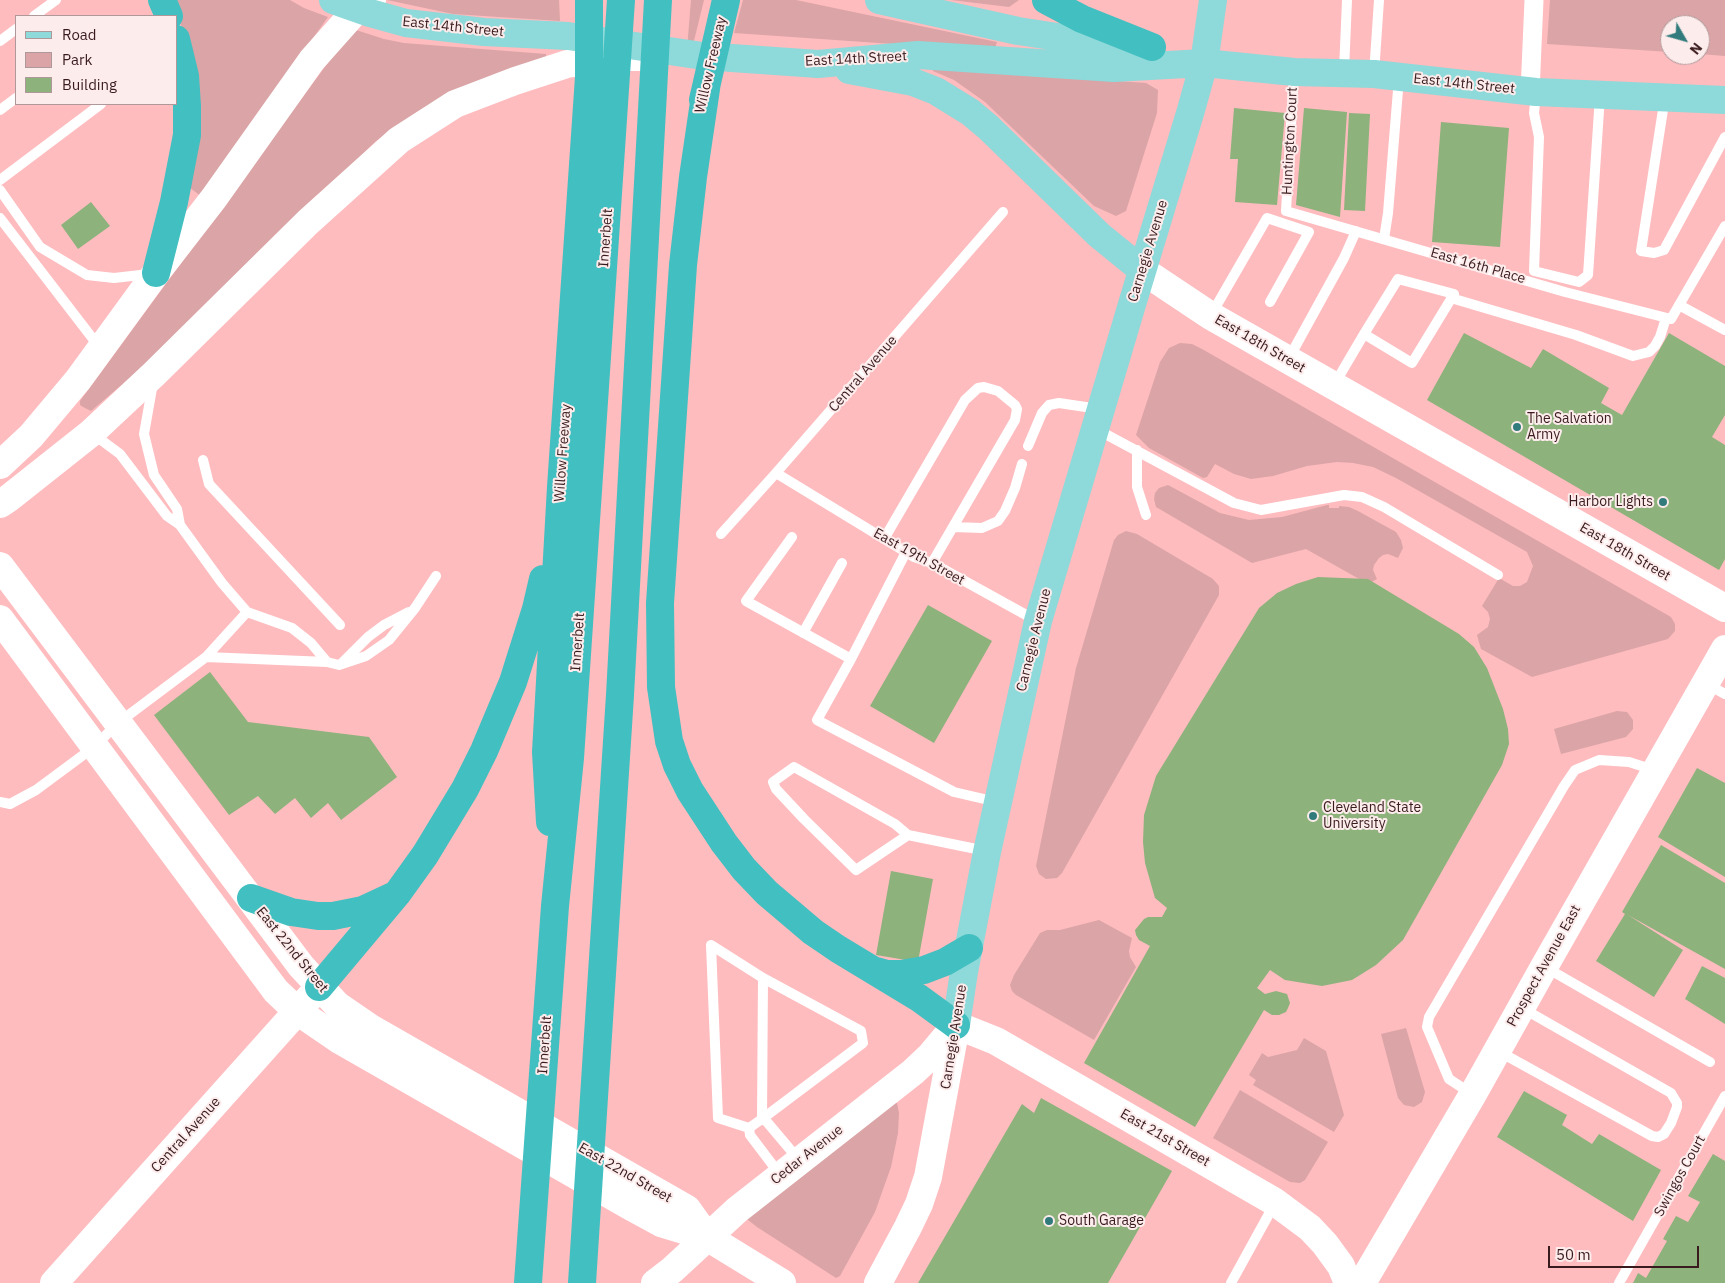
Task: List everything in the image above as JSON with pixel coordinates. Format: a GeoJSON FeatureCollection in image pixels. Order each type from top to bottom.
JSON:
{"type":"FeatureCollection","features":[{"type":"Feature","properties":{"kind":"highway"},"geometry":{"type":"LineString","coordinates":[[162,0],[169,15]]}},
{"type":"Feature","properties":{"kind":"highway","name":"Willow Freeway"},"geometry":{"type":"LineString","coordinates":[[555,906],[546,752],[588,77],[589,0]]}},
{"type":"Feature","properties":{"kind":"highway","name":"Innerbelt"},"geometry":{"type":"LineString","coordinates":[[528,1283],[555,906],[570,758],[621,0]]}},
{"type":"Feature","properties":{"kind":"highway"},"geometry":{"type":"LineString","coordinates":[[582,1283],[620,694],[658,0]]}},
{"type":"Feature","properties":{"kind":"highway","name":"Willow Freeway"},"geometry":{"type":"LineString","coordinates":[[620,694],[648,542],[664,294],[688,177],[705,69],[726,0]]}},
{"type":"Feature","properties":{"kind":"highway"},"geometry":{"type":"LineString","coordinates":[[1046,0],[1082,19],[1152,48]]}},
{"type":"Feature","properties":{"kind":"highway"},"geometry":{"type":"LineString","coordinates":[[156,273],[174,202],[187,135],[185,76],[178,47]]}},
{"type":"Feature","properties":{"kind":"highway"},"geometry":{"type":"LineString","coordinates":[[688,177],[684,264],[660,603],[661,687],[669,741],[677,765],[690,791],[724,843],[744,869],[767,893],[794,917],[838,949],[919,998],[956,1025]]}},
{"type":"Feature","properties":{"kind":"highway"},"geometry":{"type":"LineString","coordinates":[[319,986],[397,894],[447,822],[470,781],[498,718],[536,610],[561,487]]}},
{"type":"Feature","properties":{"kind":"highway"},"geometry":{"type":"LineString","coordinates":[[251,898],[285,910],[318,916],[333,916],[363,910],[397,894]]}},
{"type":"Feature","properties":{"kind":"highway"},"geometry":{"type":"LineString","coordinates":[[874,971],[886,974],[900,974],[924,970],[945,962],[969,948]]}},
{"type":"Feature","properties":{"kind":"main road","name":"East 14th Street"},"geometry":{"type":"LineString","coordinates":[[333,0],[406,23],[476,31],[568,36],[705,69],[818,64],[918,55],[1114,68],[1204,63],[1294,72],[1387,76],[1533,92],[1725,100]]}},
{"type":"Feature","properties":{"kind":"main road","name":"East 14th Street"},"geometry":{"type":"LineString","coordinates":[[879,0],[1018,31],[1084,41],[1152,48],[1204,63]]}},
{"type":"Feature","properties":{"kind":"main road","name":"Carnegie Avenue"},"geometry":{"type":"LineString","coordinates":[[956,1025],[987,852],[1038,621],[1191,110],[1204,63],[1213,0]]}},
{"type":"Feature","properties":{"kind":"main road","name":"East 18th Street"},"geometry":{"type":"LineString","coordinates":[[818,64],[913,82],[936,91],[970,112],[988,127],[1099,235],[1142,270]]}},
{"type":"Feature","properties":{"kind":"street"},"geometry":{"type":"LineString","coordinates":[[0,465],[31,436],[55,409],[214,198],[312,60],[352,15],[372,0]]}},
{"type":"Feature","properties":{"kind":"street"},"geometry":{"type":"LineString","coordinates":[[1533,92],[1534,0]]}},
{"type":"Feature","properties":{"kind":"street"},"geometry":{"type":"LineString","coordinates":[[0,504],[91,433],[154,374],[308,222],[399,140],[455,104],[567,64],[614,57],[705,69]]}},
{"type":"Feature","properties":{"kind":"street","name":"East 18th Street"},"geometry":{"type":"LineString","coordinates":[[1142,270],[1211,316],[1725,608]]}},
{"type":"Feature","properties":{"kind":"street","name":"East 22nd Street"},"geometry":{"type":"LineString","coordinates":[[0,566],[301,966],[337,1005],[372,1029],[687,1209],[707,1237]]}},
{"type":"Feature","properties":{"kind":"street","name":"East 22nd Street"},"geometry":{"type":"LineString","coordinates":[[0,619],[276,991],[297,1011],[338,1039],[661,1223],[707,1237],[773,1281]]}},
{"type":"Feature","properties":{"kind":"street","name":"Prospect Avenue East"},"geometry":{"type":"LineString","coordinates":[[1362,1283],[1473,1094],[1655,770],[1715,688],[1725,649]]}},
{"type":"Feature","properties":{"kind":"street","name":"Central Avenue"},"geometry":{"type":"LineString","coordinates":[[54,1283],[319,986]]}},
{"type":"Feature","properties":{"kind":"street","name":"Cedar Avenue"},"geometry":{"type":"LineString","coordinates":[[655,1283],[736,1210],[913,1072],[930,1056],[956,1025]]}},
{"type":"Feature","properties":{"kind":"street","name":"East 21st Street"},"geometry":{"type":"LineString","coordinates":[[956,1025],[996,1041],[1275,1202],[1310,1228],[1341,1266],[1348,1283]]}},
{"type":"Feature","properties":{"kind":"street","name":"Carnegie Avenue"},"geometry":{"type":"LineString","coordinates":[[878,1283],[919,1204],[928,1178],[956,1025]]}},
{"type":"Feature","properties":{"kind":"lane"},"geometry":{"type":"LineString","coordinates":[[35,15],[56,0]]}},
{"type":"Feature","properties":{"kind":"lane"},"geometry":{"type":"LineString","coordinates":[[1344,73],[1347,0]]}},
{"type":"Feature","properties":{"kind":"lane"},"geometry":{"type":"LineString","coordinates":[[1379,0],[1387,76],[1388,213],[1384,239]]}},
{"type":"Feature","properties":{"kind":"lane"},"geometry":{"type":"LineString","coordinates":[[0,42],[15,30]]}},
{"type":"Feature","properties":{"kind":"lane","name":"Huntington Court"},"geometry":{"type":"LineString","coordinates":[[1286,210],[1294,72]]}},
{"type":"Feature","properties":{"kind":"lane"},"geometry":{"type":"LineString","coordinates":[[1533,92],[1534,113],[1539,136],[1534,271],[1579,282],[1588,275],[1600,95]]}},
{"type":"Feature","properties":{"kind":"lane"},"geometry":{"type":"LineString","coordinates":[[1664,97],[1641,251],[1654,253],[1664,250],[1725,138]]}},
{"type":"Feature","properties":{"kind":"lane"},"geometry":{"type":"LineString","coordinates":[[0,110],[15,99]]}},
{"type":"Feature","properties":{"kind":"lane"},"geometry":{"type":"LineString","coordinates":[[0,180],[100,105]]}},
{"type":"Feature","properties":{"kind":"lane"},"geometry":{"type":"LineString","coordinates":[[0,190],[40,246],[87,275],[114,278],[156,273]]}},
{"type":"Feature","properties":{"kind":"lane","name":"East 16th Place"},"geometry":{"type":"LineString","coordinates":[[1286,210],[1565,292],[1668,318]]}},
{"type":"Feature","properties":{"kind":"lane","name":"Central Avenue"},"geometry":{"type":"LineString","coordinates":[[721,534],[776,474],[1003,212]]}},
{"type":"Feature","properties":{"kind":"lane"},"geometry":{"type":"LineString","coordinates":[[0,218],[101,349]]}},
{"type":"Feature","properties":{"kind":"lane"},"geometry":{"type":"LineString","coordinates":[[1211,316],[1267,218],[1309,232]]}},
{"type":"Feature","properties":{"kind":"lane"},"geometry":{"type":"LineString","coordinates":[[1270,302],[1316,219]]}},
{"type":"Feature","properties":{"kind":"lane"},"geometry":{"type":"LineString","coordinates":[[1451,298],[1576,335],[1633,356],[1649,352],[1655,346],[1668,318],[1680,304],[1725,226]]}},
{"type":"Feature","properties":{"kind":"lane"},"geometry":{"type":"LineString","coordinates":[[1288,360],[1344,258],[1356,231]]}},
{"type":"Feature","properties":{"kind":"lane"},"geometry":{"type":"LineString","coordinates":[[1334,386],[1364,334],[1398,279],[1454,294],[1412,363],[1364,334]]}},
{"type":"Feature","properties":{"kind":"lane"},"geometry":{"type":"LineString","coordinates":[[1680,304],[1725,330]]}},
{"type":"Feature","properties":{"kind":"lane"},"geometry":{"type":"LineString","coordinates":[[154,374],[144,434],[154,475],[177,509],[180,525]]}},
{"type":"Feature","properties":{"kind":"lane"},"geometry":{"type":"LineString","coordinates":[[884,539],[965,400],[973,391],[984,387],[998,392],[1015,405],[1017,409],[1015,420],[932,563]]}},
{"type":"Feature","properties":{"kind":"lane"},"geometry":{"type":"LineString","coordinates":[[1028,446],[1042,413],[1049,405],[1059,403],[1098,419],[1137,450],[1234,503],[1261,510],[1344,495],[1362,497],[1384,507],[1498,575]]}},
{"type":"Feature","properties":{"kind":"lane"},"geometry":{"type":"LineString","coordinates":[[91,433],[120,454],[167,516],[180,525],[222,583],[247,612],[292,628],[311,643],[327,662]]}},
{"type":"Feature","properties":{"kind":"lane"},"geometry":{"type":"LineString","coordinates":[[1137,450],[1137,487],[1146,514]]}},
{"type":"Feature","properties":{"kind":"lane"},"geometry":{"type":"LineString","coordinates":[[204,460],[209,484],[340,624]]}},
{"type":"Feature","properties":{"kind":"lane"},"geometry":{"type":"LineString","coordinates":[[953,527],[982,528],[998,522],[1015,488],[1022,464]]}},
{"type":"Feature","properties":{"kind":"lane","name":"East 19th Street"},"geometry":{"type":"LineString","coordinates":[[776,474],[914,557],[932,563],[1038,621]]}},
{"type":"Feature","properties":{"kind":"lane"},"geometry":{"type":"LineString","coordinates":[[792,536],[746,601],[851,659]]}},
{"type":"Feature","properties":{"kind":"lane"},"geometry":{"type":"LineString","coordinates":[[906,552],[817,720],[954,792],[998,802]]}},
{"type":"Feature","properties":{"kind":"lane"},"geometry":{"type":"LineString","coordinates":[[803,632],[842,563]]}},
{"type":"Feature","properties":{"kind":"lane"},"geometry":{"type":"LineString","coordinates":[[206,657],[327,662],[339,665],[366,656],[389,640],[415,608],[436,576]]}},
{"type":"Feature","properties":{"kind":"lane"},"geometry":{"type":"LineString","coordinates":[[0,802],[10,804],[36,790],[94,747],[118,723],[206,657],[247,612]]}},
{"type":"Feature","properties":{"kind":"lane"},"geometry":{"type":"LineString","coordinates":[[1473,1094],[1449,1078],[1428,1027],[1429,1017],[1575,770],[1599,760],[1629,762],[1655,770]]}},
{"type":"Feature","properties":{"kind":"lane"},"geometry":{"type":"LineString","coordinates":[[908,836],[856,870],[804,819],[776,789],[773,782],[794,767],[894,824],[908,836],[987,852]]}},
{"type":"Feature","properties":{"kind":"lane"},"geometry":{"type":"LineString","coordinates":[[710,946],[763,978],[861,1031],[863,1043],[749,1128],[718,1118],[710,946]]}},
{"type":"Feature","properties":{"kind":"lane"},"geometry":{"type":"LineString","coordinates":[[1544,967],[1710,1062]]}},
{"type":"Feature","properties":{"kind":"lane"},"geometry":{"type":"LineString","coordinates":[[762,1119],[763,978]]}},
{"type":"Feature","properties":{"kind":"lane"},"geometry":{"type":"LineString","coordinates":[[1498,1050],[1652,1136],[1658,1137],[1664,1134],[1671,1123],[1677,1107],[1677,1103],[1671,1093],[1521,1008]]}},
{"type":"Feature","properties":{"kind":"lane","name":"Swingos Court"},"geometry":{"type":"LineString","coordinates":[[1619,1283],[1725,1096]]}},
{"type":"Feature","properties":{"kind":"lane"},"geometry":{"type":"LineString","coordinates":[[762,1119],[767,1122],[790,1169]]}},
{"type":"Feature","properties":{"kind":"lane"},"geometry":{"type":"LineString","coordinates":[[749,1128],[750,1135],[790,1169]]}},
{"type":"Feature","properties":{"kind":"lane"},"geometry":{"type":"LineString","coordinates":[[1230,1283],[1275,1202]]}},
{"type":"Feature","properties":{"kind":"green space"},"geometry":{"type":"Polygon","coordinates":[[[173,0],[290,0],[304,8],[328,17],[201,196],[190,188],[189,50],[173,0]]]}},
{"type":"Feature","properties":{"kind":"green space"},"geometry":{"type":"Polygon","coordinates":[[[387,0],[559,0],[560,21],[453,14],[387,0]]]}},
{"type":"Feature","properties":{"kind":"green space"},"geometry":{"type":"Polygon","coordinates":[[[691,0],[704,0],[692,49],[687,49],[691,0]]]}},
{"type":"Feature","properties":{"kind":"green space"},"geometry":{"type":"Polygon","coordinates":[[[743,0],[796,0],[997,42],[994,51],[734,33],[743,0]]]}},
{"type":"Feature","properties":{"kind":"green space"},"geometry":{"type":"Polygon","coordinates":[[[951,0],[1019,0],[1009,7],[951,0]]]}},
{"type":"Feature","properties":{"kind":"green space"},"geometry":{"type":"Polygon","coordinates":[[[1550,0],[1725,0],[1725,56],[1710,55],[1710,15],[1660,15],[1660,51],[1547,44],[1550,0]]]}},
{"type":"Feature","properties":{"kind":"green space"},"geometry":{"type":"Polygon","coordinates":[[[356,30],[404,43],[546,54],[546,61],[445,96],[417,112],[376,141],[152,359],[91,411],[80,405],[80,401],[340,46],[356,30]]]}},
{"type":"Feature","properties":{"kind":"green space"},"geometry":{"type":"Polygon","coordinates":[[[932,68],[1146,83],[1158,90],[1157,113],[1126,211],[1116,216],[1094,206],[985,102],[954,80],[933,71],[932,68]]]}},
{"type":"Feature","properties":{"kind":"green space"},"geometry":{"type":"Polygon","coordinates":[[[1180,343],[1192,344],[1202,349],[1671,617],[1675,624],[1675,631],[1668,639],[1532,677],[1481,649],[1477,635],[1488,627],[1490,619],[1488,612],[1482,606],[1499,578],[1513,586],[1520,586],[1527,582],[1533,566],[1527,552],[1373,467],[1337,462],[1307,466],[1273,476],[1251,479],[1234,474],[1215,464],[1207,477],[1203,478],[1149,448],[1136,435],[1160,362],[1169,348],[1180,343]]]}},
{"type":"Feature","properties":{"kind":"green space"},"geometry":{"type":"Polygon","coordinates":[[[1168,485],[1220,513],[1249,520],[1282,517],[1327,505],[1329,505],[1329,508],[1349,507],[1396,532],[1403,548],[1398,558],[1388,554],[1379,558],[1373,570],[1377,579],[1368,584],[1306,549],[1252,563],[1156,507],[1155,493],[1159,488],[1168,485]]]}},
{"type":"Feature","properties":{"kind":"green space"},"geometry":{"type":"Polygon","coordinates":[[[1126,531],[1137,534],[1213,579],[1219,586],[1219,595],[1062,873],[1057,878],[1046,879],[1039,874],[1036,866],[1076,668],[1114,540],[1118,535],[1126,531]]]}},
{"type":"Feature","properties":{"kind":"green space"},"geometry":{"type":"Polygon","coordinates":[[[1617,711],[1627,712],[1633,720],[1633,729],[1626,737],[1561,754],[1554,729],[1617,711]]]}},
{"type":"Feature","properties":{"kind":"green space"},"geometry":{"type":"Polygon","coordinates":[[[1099,920],[1132,938],[1129,951],[1136,967],[1094,1040],[1016,995],[1010,985],[1014,975],[1040,933],[1099,920]]]}},
{"type":"Feature","properties":{"kind":"green space"},"geometry":{"type":"Polygon","coordinates":[[[1406,1028],[1425,1092],[1422,1102],[1414,1107],[1404,1105],[1398,1098],[1381,1034],[1406,1028]]]}},
{"type":"Feature","properties":{"kind":"green space"},"geometry":{"type":"Polygon","coordinates":[[[1304,1038],[1326,1051],[1344,1115],[1334,1132],[1253,1085],[1256,1080],[1249,1075],[1262,1053],[1268,1057],[1297,1050],[1304,1038]]]}},
{"type":"Feature","properties":{"kind":"green space"},"geometry":{"type":"Polygon","coordinates":[[[1240,1090],[1328,1142],[1305,1180],[1300,1183],[1290,1182],[1213,1138],[1240,1090]]]}},
{"type":"Feature","properties":{"kind":"green space"},"geometry":{"type":"Polygon","coordinates":[[[893,1103],[897,1103],[899,1113],[898,1133],[891,1167],[875,1212],[840,1276],[836,1278],[743,1216],[893,1103]]]}},
{"type":"Feature","properties":{"kind":"building"},"geometry":{"type":"Polygon","coordinates":[[[1234,108],[1285,113],[1277,205],[1235,202],[1238,159],[1230,159],[1234,108]]]}},
{"type":"Feature","properties":{"kind":"building"},"geometry":{"type":"Polygon","coordinates":[[[1304,108],[1347,112],[1340,217],[1296,205],[1304,108]]]}},
{"type":"Feature","properties":{"kind":"building"},"geometry":{"type":"Polygon","coordinates":[[[1349,113],[1370,114],[1365,211],[1344,210],[1349,113]]]}},
{"type":"Feature","properties":{"kind":"building"},"geometry":{"type":"Polygon","coordinates":[[[1441,122],[1509,128],[1500,247],[1432,242],[1441,122]]]}},
{"type":"Feature","properties":{"kind":"building"},"geometry":{"type":"Polygon","coordinates":[[[91,202],[110,226],[78,249],[61,225],[91,202]]]}},
{"type":"Feature","properties":{"kind":"building","name":"Harbor Lights"},"geometry":{"type":"Polygon","coordinates":[[[1464,333],[1531,368],[1543,349],[1609,388],[1601,403],[1622,415],[1669,333],[1725,366],[1725,415],[1712,437],[1725,445],[1725,559],[1719,570],[1427,400],[1464,333]]]}},
{"type":"Feature","properties":{"kind":"building"},"geometry":{"type":"Polygon","coordinates":[[[1318,577],[1368,579],[1459,634],[1474,647],[1487,668],[1503,709],[1508,729],[1509,744],[1502,765],[1403,940],[1376,965],[1352,980],[1322,986],[1285,980],[1270,970],[1257,988],[1265,994],[1276,991],[1287,994],[1290,1003],[1288,1008],[1286,1012],[1279,1015],[1272,1015],[1264,1010],[1195,1127],[1084,1063],[1150,946],[1139,940],[1135,930],[1148,917],[1162,917],[1167,908],[1155,898],[1145,863],[1143,842],[1144,815],[1156,776],[1259,608],[1277,593],[1318,577]]]}},
{"type":"Feature","properties":{"kind":"building"},"geometry":{"type":"Polygon","coordinates":[[[928,605],[992,641],[934,743],[870,706],[928,605]]]}},
{"type":"Feature","properties":{"kind":"building"},"geometry":{"type":"Polygon","coordinates":[[[210,672],[248,722],[369,737],[397,777],[341,820],[328,803],[311,818],[295,798],[275,814],[258,796],[229,815],[154,715],[210,672]]]}},
{"type":"Feature","properties":{"kind":"building"},"geometry":{"type":"Polygon","coordinates":[[[1697,768],[1725,783],[1725,877],[1658,837],[1697,768]]]}},
{"type":"Feature","properties":{"kind":"building"},"geometry":{"type":"Polygon","coordinates":[[[1661,845],[1725,883],[1725,969],[1628,915],[1683,950],[1654,997],[1596,961],[1625,914],[1622,912],[1661,845]]]}},
{"type":"Feature","properties":{"kind":"building"},"geometry":{"type":"Polygon","coordinates":[[[891,871],[933,879],[918,962],[876,955],[891,871]]]}},
{"type":"Feature","properties":{"kind":"building"},"geometry":{"type":"Polygon","coordinates":[[[1702,966],[1725,978],[1725,1024],[1685,999],[1702,966]]]}},
{"type":"Feature","properties":{"kind":"building"},"geometry":{"type":"Polygon","coordinates":[[[1524,1091],[1567,1115],[1562,1125],[1592,1144],[1599,1134],[1661,1170],[1633,1221],[1497,1137],[1524,1091]]]}},
{"type":"Feature","properties":{"kind":"building","name":"South Garage"},"geometry":{"type":"Polygon","coordinates":[[[1041,1098],[1172,1171],[1108,1283],[918,1283],[1022,1104],[1034,1113],[1041,1098]]]}},
{"type":"Feature","properties":{"kind":"building"},"geometry":{"type":"Polygon","coordinates":[[[1713,1154],[1725,1161],[1725,1283],[1633,1283],[1638,1273],[1646,1278],[1667,1241],[1663,1239],[1676,1216],[1688,1222],[1700,1202],[1688,1196],[1713,1154]]]}},
{"type":"Feature","properties":{"kind":"place","name":"The Salvation Army"},"geometry":{"type":"Point","coordinates":[1517,427]}},
{"type":"Feature","properties":{"kind":"place","name":"Harbor Lights"},"geometry":{"type":"Point","coordinates":[1663,502]}},
{"type":"Feature","properties":{"kind":"place","name":"Cleveland State University"},"geometry":{"type":"Point","coordinates":[1313,816]}},
{"type":"Feature","properties":{"kind":"place","name":"South Garage"},"geometry":{"type":"Point","coordinates":[1049,1221]}}]}
